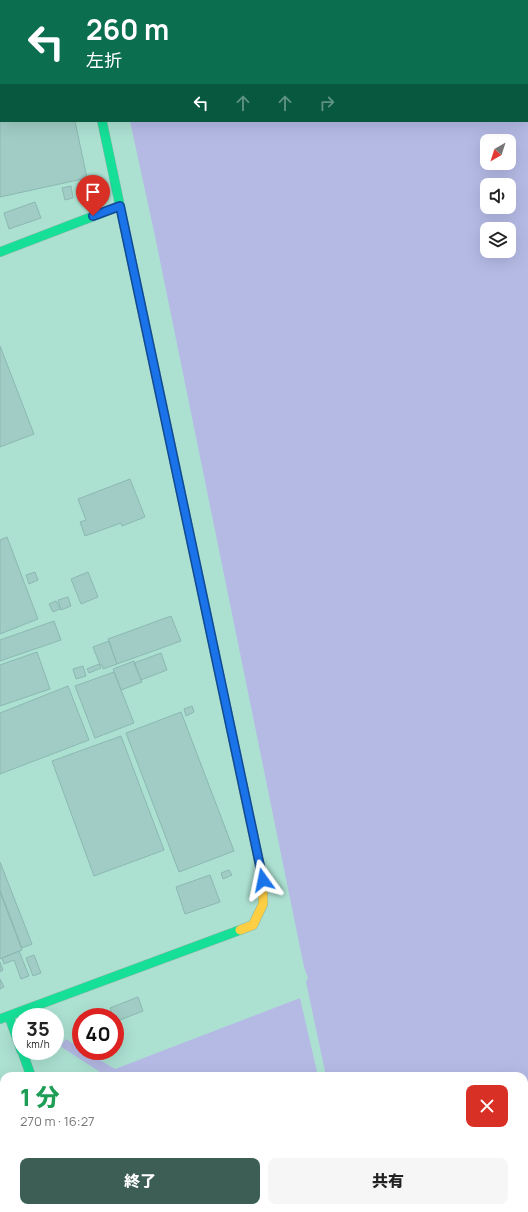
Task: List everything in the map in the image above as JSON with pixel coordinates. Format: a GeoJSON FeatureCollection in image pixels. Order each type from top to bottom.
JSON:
{"type":"FeatureCollection","features":[{"type":"Feature","properties":{"kind":"street"},"geometry":{"type":"LineString","coordinates":[[12,1033],[4,1018],[253,925],[263,904],[263,880],[102,122]]}},
{"type":"Feature","properties":{"kind":"street"},"geometry":{"type":"LineString","coordinates":[[0,252],[120,206]]}},
{"type":"Feature","properties":{"kind":"street"},"geometry":{"type":"LineString","coordinates":[[25,1060],[29,1072]]}},
{"type":"Feature","properties":{"kind":"water"},"geometry":{"type":"Polygon","coordinates":[[[130,122],[528,122],[528,1072],[325,1072],[306,982],[308,978],[304,967],[156,241],[130,122]]]}},
{"type":"Feature","properties":{"kind":"water"},"geometry":{"type":"Polygon","coordinates":[[[300,998],[317,1072],[100,1072],[81,1060],[100,1060],[115,1069],[300,998]]]}},
{"type":"Feature","properties":{"kind":"water"},"geometry":{"type":"Polygon","coordinates":[[[66,1039],[72,1043],[72,1054],[64,1049],[64,1041],[66,1039]]]}},
{"type":"Feature","properties":{"kind":"building"},"geometry":{"type":"Polygon","coordinates":[[[0,122],[75,122],[87,178],[0,197],[0,122]]]}},
{"type":"Feature","properties":{"kind":"building"},"geometry":{"type":"Polygon","coordinates":[[[71,186],[73,198],[65,200],[62,188],[71,186]]]}},
{"type":"Feature","properties":{"kind":"building"},"geometry":{"type":"Polygon","coordinates":[[[35,202],[41,218],[9,229],[4,213],[35,202]]]}},
{"type":"Feature","properties":{"kind":"building"},"geometry":{"type":"Polygon","coordinates":[[[0,346],[34,434],[0,447],[0,346]]]}},
{"type":"Feature","properties":{"kind":"building"},"geometry":{"type":"Polygon","coordinates":[[[130,479],[145,517],[122,526],[121,523],[85,536],[80,522],[86,520],[78,499],[130,479]]]}},
{"type":"Feature","properties":{"kind":"building"},"geometry":{"type":"Polygon","coordinates":[[[7,537],[38,619],[0,634],[0,540],[7,537]]]}},
{"type":"Feature","properties":{"kind":"building"},"geometry":{"type":"Polygon","coordinates":[[[35,572],[38,580],[29,584],[26,575],[35,572]]]}},
{"type":"Feature","properties":{"kind":"building"},"geometry":{"type":"Polygon","coordinates":[[[88,572],[98,597],[81,604],[71,579],[88,572]]]}},
{"type":"Feature","properties":{"kind":"building"},"geometry":{"type":"Polygon","coordinates":[[[68,597],[71,606],[61,610],[58,600],[68,597]]]}},
{"type":"Feature","properties":{"kind":"building"},"geometry":{"type":"Polygon","coordinates":[[[56,601],[60,609],[53,612],[49,604],[56,601]]]}},
{"type":"Feature","properties":{"kind":"building"},"geometry":{"type":"Polygon","coordinates":[[[171,616],[181,641],[117,664],[108,639],[171,616]]]}},
{"type":"Feature","properties":{"kind":"building"},"geometry":{"type":"Polygon","coordinates":[[[54,621],[61,640],[0,661],[0,640],[54,621]]]}},
{"type":"Feature","properties":{"kind":"building"},"geometry":{"type":"Polygon","coordinates":[[[109,641],[117,664],[103,669],[93,647],[109,641]]]}},
{"type":"Feature","properties":{"kind":"building"},"geometry":{"type":"Polygon","coordinates":[[[37,652],[50,689],[0,706],[0,665],[37,652]]]}},
{"type":"Feature","properties":{"kind":"building"},"geometry":{"type":"Polygon","coordinates":[[[161,653],[167,670],[141,680],[134,663],[161,653]]]}},
{"type":"Feature","properties":{"kind":"building"},"geometry":{"type":"Polygon","coordinates":[[[134,661],[142,682],[121,690],[113,669],[134,661]]]}},
{"type":"Feature","properties":{"kind":"building"},"geometry":{"type":"Polygon","coordinates":[[[99,664],[101,668],[89,673],[87,669],[99,664]]]}},
{"type":"Feature","properties":{"kind":"building"},"geometry":{"type":"Polygon","coordinates":[[[83,666],[86,676],[76,679],[73,669],[83,666]]]}},
{"type":"Feature","properties":{"kind":"building"},"geometry":{"type":"Polygon","coordinates":[[[114,672],[134,723],[95,738],[75,686],[114,672]]]}},
{"type":"Feature","properties":{"kind":"building"},"geometry":{"type":"Polygon","coordinates":[[[68,686],[89,740],[0,774],[0,713],[68,686]]]}},
{"type":"Feature","properties":{"kind":"building"},"geometry":{"type":"Polygon","coordinates":[[[192,706],[194,712],[186,716],[184,709],[192,706]]]}},
{"type":"Feature","properties":{"kind":"building"},"geometry":{"type":"Polygon","coordinates":[[[181,712],[234,851],[179,872],[126,733],[181,712]]]}},
{"type":"Feature","properties":{"kind":"building"},"geometry":{"type":"Polygon","coordinates":[[[121,736],[164,850],[94,876],[52,761],[121,736]]]}},
{"type":"Feature","properties":{"kind":"building"},"geometry":{"type":"Polygon","coordinates":[[[0,862],[32,944],[22,948],[0,890],[0,862]]]}},
{"type":"Feature","properties":{"kind":"building"},"geometry":{"type":"Polygon","coordinates":[[[229,870],[232,875],[223,879],[221,873],[229,870]]]}},
{"type":"Feature","properties":{"kind":"building"},"geometry":{"type":"Polygon","coordinates":[[[210,875],[220,902],[185,914],[176,887],[210,875]]]}},
{"type":"Feature","properties":{"kind":"building"},"geometry":{"type":"Polygon","coordinates":[[[0,892],[22,950],[0,959],[0,892]]]}},
{"type":"Feature","properties":{"kind":"building"},"geometry":{"type":"Polygon","coordinates":[[[19,951],[29,976],[21,979],[14,960],[4,964],[2,958],[19,951]]]}},
{"type":"Feature","properties":{"kind":"building"},"geometry":{"type":"Polygon","coordinates":[[[34,955],[41,973],[33,976],[26,958],[34,955]]]}},
{"type":"Feature","properties":{"kind":"building"},"geometry":{"type":"Polygon","coordinates":[[[0,962],[3,970],[0,972],[0,962]]]}},
{"type":"Feature","properties":{"kind":"building"},"geometry":{"type":"Polygon","coordinates":[[[0,979],[4,987],[0,989],[0,979]]]}},
{"type":"Feature","properties":{"kind":"building"},"geometry":{"type":"Polygon","coordinates":[[[138,997],[143,1011],[124,1018],[124,1008],[110,1008],[138,997]]]}},
{"type":"Feature","properties":{"kind":"traffic: fast"},"geometry":{"type":"LineString","coordinates":[[102,122],[141,305]]}},
{"type":"Feature","properties":{"kind":"traffic: fast"},"geometry":{"type":"LineString","coordinates":[[0,252],[120,206]]}},
{"type":"Feature","properties":{"kind":"traffic: fast"},"geometry":{"type":"LineString","coordinates":[[174,460],[237,758]]}},
{"type":"Feature","properties":{"kind":"traffic: fast"},"geometry":{"type":"LineString","coordinates":[[0,1019],[240,930]]}},
{"type":"Feature","properties":{"kind":"traffic: fast"},"geometry":{"type":"LineString","coordinates":[[9,1016],[12,1024]]}},
{"type":"Feature","properties":{"kind":"traffic: fast"},"geometry":{"type":"LineString","coordinates":[[25,1060],[30,1072]]}},
{"type":"Feature","properties":{"kind":"traffic: slow"},"geometry":{"type":"LineString","coordinates":[[141,305],[174,460]]}},
{"type":"Feature","properties":{"kind":"traffic: slow"},"geometry":{"type":"LineString","coordinates":[[237,758],[263,880],[263,904],[253,925],[240,930]]}},
{"type":"Feature","properties":{"kind":"route"},"geometry":{"type":"LineString","coordinates":[[93,216],[120,206],[263,880]]}}]}
